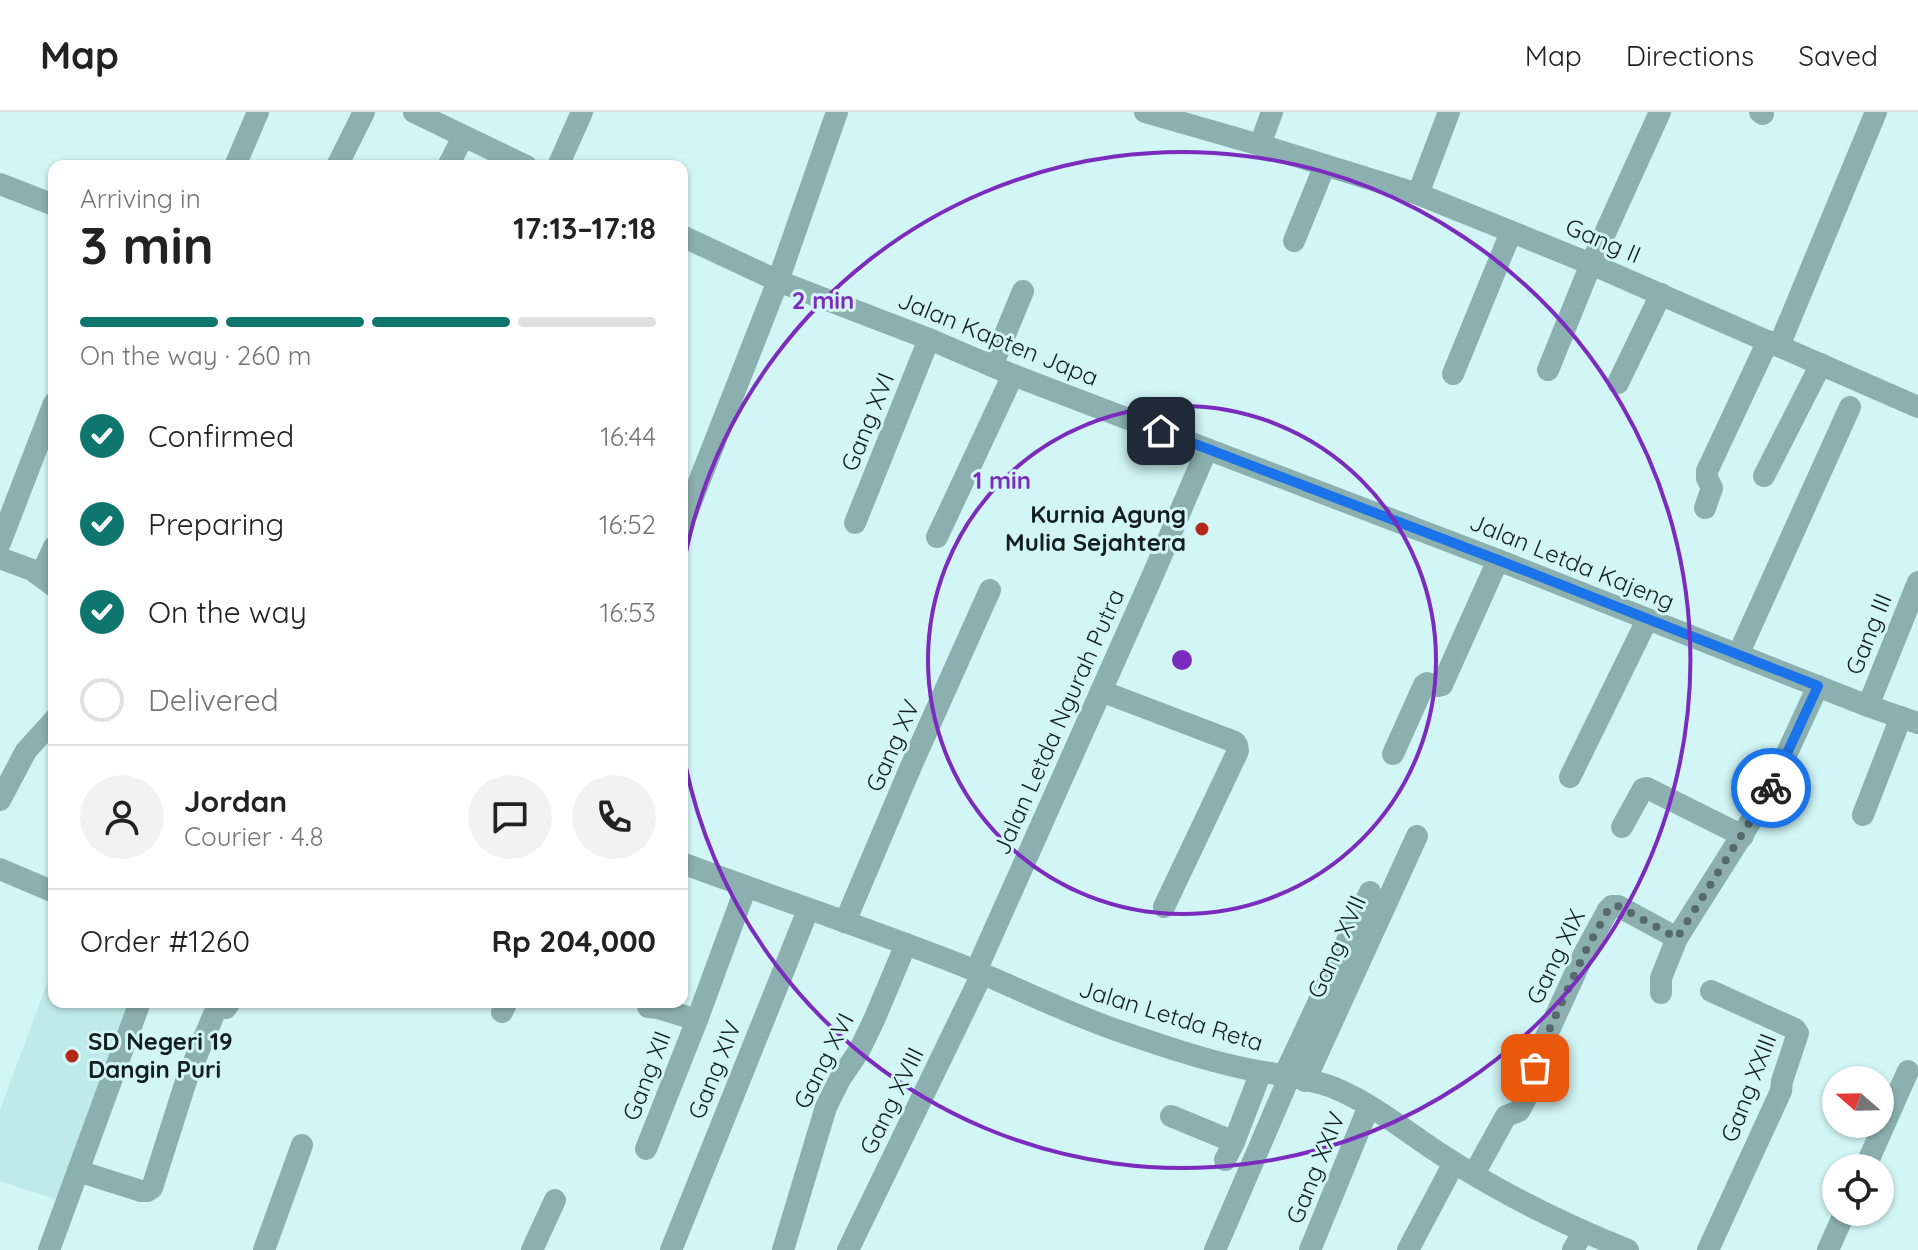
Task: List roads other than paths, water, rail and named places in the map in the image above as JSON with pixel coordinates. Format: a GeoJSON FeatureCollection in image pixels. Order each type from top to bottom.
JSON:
{"type":"FeatureCollection","features":[{"type":"Feature","properties":{"kind":"street"},"geometry":{"type":"LineString","coordinates":[[238,160],[258,112]]}},
{"type":"Feature","properties":{"kind":"street"},"geometry":{"type":"LineString","coordinates":[[340,160],[364,112]]}},
{"type":"Feature","properties":{"kind":"street"},"geometry":{"type":"LineString","coordinates":[[414,112],[513,160]]}},
{"type":"Feature","properties":{"kind":"street"},"geometry":{"type":"LineString","coordinates":[[561,160],[582,112]]}},
{"type":"Feature","properties":{"kind":"street"},"geometry":{"type":"LineString","coordinates":[[688,508],[778,281],[837,112]]}},
{"type":"Feature","properties":{"kind":"street","name":"Gang II"},"geometry":{"type":"LineString","coordinates":[[1145,112],[1418,194],[1591,264],[1918,407]]}},
{"type":"Feature","properties":{"kind":"street"},"geometry":{"type":"LineString","coordinates":[[1260,145],[1272,112]]}},
{"type":"Feature","properties":{"kind":"street"},"geometry":{"type":"LineString","coordinates":[[1418,194],[1449,112]]}},
{"type":"Feature","properties":{"kind":"street"},"geometry":{"type":"LineString","coordinates":[[1548,370],[1591,264],[1660,112]]}},
{"type":"Feature","properties":{"kind":"street"},"geometry":{"type":"LineString","coordinates":[[1705,508],[1712,488],[1707,471],[1773,344],[1876,112]]}},
{"type":"Feature","properties":{"kind":"street"},"geometry":{"type":"LineString","coordinates":[[451,160],[463,137]]}},
{"type":"Feature","properties":{"kind":"street"},"geometry":{"type":"LineString","coordinates":[[1294,241],[1325,165]]}},
{"type":"Feature","properties":{"kind":"street"},"geometry":{"type":"LineString","coordinates":[[0,184],[48,203]]}},
{"type":"Feature","properties":{"kind":"street"},"geometry":{"type":"LineString","coordinates":[[1453,374],[1511,232]]}},
{"type":"Feature","properties":{"kind":"street","name":"Jalan Kapten Japa"},"geometry":{"type":"LineString","coordinates":[[688,239],[778,281],[1207,449]]}},
{"type":"Feature","properties":{"kind":"street"},"geometry":{"type":"LineString","coordinates":[[992,366],[1023,291]]}},
{"type":"Feature","properties":{"kind":"street"},"geometry":{"type":"LineString","coordinates":[[1618,383],[1661,294]]}},
{"type":"Feature","properties":{"kind":"street","name":"Gang XVI"},"geometry":{"type":"LineString","coordinates":[[855,523],[929,339]]}},
{"type":"Feature","properties":{"kind":"street"},"geometry":{"type":"LineString","coordinates":[[1764,476],[1821,364]]}},
{"type":"Feature","properties":{"kind":"street"},"geometry":{"type":"LineString","coordinates":[[937,537],[1013,375]]}},
{"type":"Feature","properties":{"kind":"street"},"geometry":{"type":"LineString","coordinates":[[1738,655],[1850,407]]}},
{"type":"Feature","properties":{"kind":"street"},"geometry":{"type":"LineString","coordinates":[[0,543],[48,419]]}},
{"type":"Feature","properties":{"kind":"street","name":"Jalan Letda Kajeng"},"geometry":{"type":"LineString","coordinates":[[1207,449],[1910,720]]}},
{"type":"Feature","properties":{"kind":"street","name":"Jalan Letda Ngurah Putra"},"geometry":{"type":"LineString","coordinates":[[979,972],[1207,449]]}},
{"type":"Feature","properties":{"kind":"street"},"geometry":{"type":"LineString","coordinates":[[0,558],[20,564],[47,581]]}},
{"type":"Feature","properties":{"kind":"street"},"geometry":{"type":"LineString","coordinates":[[1393,754],[1425,684],[1442,685],[1498,560]]}},
{"type":"Feature","properties":{"kind":"street","name":"Gang III"},"geometry":{"type":"LineString","coordinates":[[1868,706],[1918,582]]}},
{"type":"Feature","properties":{"kind":"street","name":"Gang XV"},"geometry":{"type":"LineString","coordinates":[[845,922],[990,590]]}},
{"type":"Feature","properties":{"kind":"street"},"geometry":{"type":"LineString","coordinates":[[1570,777],[1647,620]]}},
{"type":"Feature","properties":{"kind":"street"},"geometry":{"type":"LineString","coordinates":[[1661,993],[1661,978],[1677,938],[1768,794],[1818,686]]}},
{"type":"Feature","properties":{"kind":"street"},"geometry":{"type":"LineString","coordinates":[[1101,691],[1237,745],[1238,751],[1164,907]]}},
{"type":"Feature","properties":{"kind":"street"},"geometry":{"type":"LineString","coordinates":[[1863,815],[1910,720]]}},
{"type":"Feature","properties":{"kind":"street"},"geometry":{"type":"LineString","coordinates":[[2,789],[26,751],[48,727]]}},
{"type":"Feature","properties":{"kind":"street"},"geometry":{"type":"LineString","coordinates":[[1622,827],[1643,789],[1647,788],[1743,836]]}},
{"type":"Feature","properties":{"kind":"street","name":"Gang XVII"},"geometry":{"type":"LineString","coordinates":[[1293,1078],[1417,836]]}},
{"type":"Feature","properties":{"kind":"street","name":"Jalan Letda Reta"},"geometry":{"type":"LineString","coordinates":[[688,865],[979,972],[1118,1031],[1197,1056],[1329,1086],[1369,1106],[1464,1168],[1535,1209],[1578,1241],[1628,1250]]}},
{"type":"Feature","properties":{"kind":"street"},"geometry":{"type":"LineString","coordinates":[[0,869],[48,889]]}},
{"type":"Feature","properties":{"kind":"street","name":"Gang XII"},"geometry":{"type":"LineString","coordinates":[[646,1149],[746,887]]}},
{"type":"Feature","properties":{"kind":"street"},"geometry":{"type":"LineString","coordinates":[[1215,1250],[1293,1078],[1370,892]]}},
{"type":"Feature","properties":{"kind":"street","name":"Gang XIX"},"geometry":{"type":"LineString","coordinates":[[1464,1168],[1506,1116],[1519,1111],[1538,1075],[1534,1063],[1584,954],[1608,910],[1618,906],[1677,938]]}},
{"type":"Feature","properties":{"kind":"street","name":"Gang XIV"},"geometry":{"type":"LineString","coordinates":[[671,1250],[808,910]]}},
{"type":"Feature","properties":{"kind":"street","name":"Gang XVI"},"geometry":{"type":"LineString","coordinates":[[783,1250],[826,1107],[864,1041],[906,944]]}},
{"type":"Feature","properties":{"kind":"street","name":"Gang XVIII"},"geometry":{"type":"LineString","coordinates":[[848,1250],[979,972]]}},
{"type":"Feature","properties":{"kind":"street","name":"Gang XXIII"},"geometry":{"type":"LineString","coordinates":[[1708,1250],[1781,1091],[1798,1033],[1711,991]]}},
{"type":"Feature","properties":{"kind":"street"},"geometry":{"type":"LineString","coordinates":[[49,1250],[138,1008]]}},
{"type":"Feature","properties":{"kind":"street"},"geometry":{"type":"LineString","coordinates":[[78,1171],[141,1191],[152,1188],[186,1081],[218,1008]]}},
{"type":"Feature","properties":{"kind":"street"},"geometry":{"type":"LineString","coordinates":[[658,1008],[697,1020]]}},
{"type":"Feature","properties":{"kind":"street"},"geometry":{"type":"LineString","coordinates":[[1871,1154],[1908,1071]]}},
{"type":"Feature","properties":{"kind":"street"},"geometry":{"type":"LineString","coordinates":[[1171,1116],[1229,1151],[1261,1072]]}},
{"type":"Feature","properties":{"kind":"street","name":"Gang XXIV"},"geometry":{"type":"LineString","coordinates":[[1310,1250],[1369,1106]]}},
{"type":"Feature","properties":{"kind":"street"},"geometry":{"type":"LineString","coordinates":[[264,1250],[302,1145]]}},
{"type":"Feature","properties":{"kind":"street"},"geometry":{"type":"LineString","coordinates":[[1408,1250],[1464,1168]]}},
{"type":"Feature","properties":{"kind":"street"},"geometry":{"type":"LineString","coordinates":[[532,1250],[555,1200]]}},
{"type":"Feature","properties":{"kind":"street"},"geometry":{"type":"LineString","coordinates":[[1828,1250],[1839,1226]]}},
{"type":"Feature","properties":{"kind":"place","name":"Kurnia Agung Mulia Sejahtera"},"geometry":{"type":"Point","coordinates":[1202,529]}},
{"type":"Feature","properties":{"kind":"place","name":"SD Negeri 19 Dangin Puri"},"geometry":{"type":"Point","coordinates":[72,1056]}}]}
